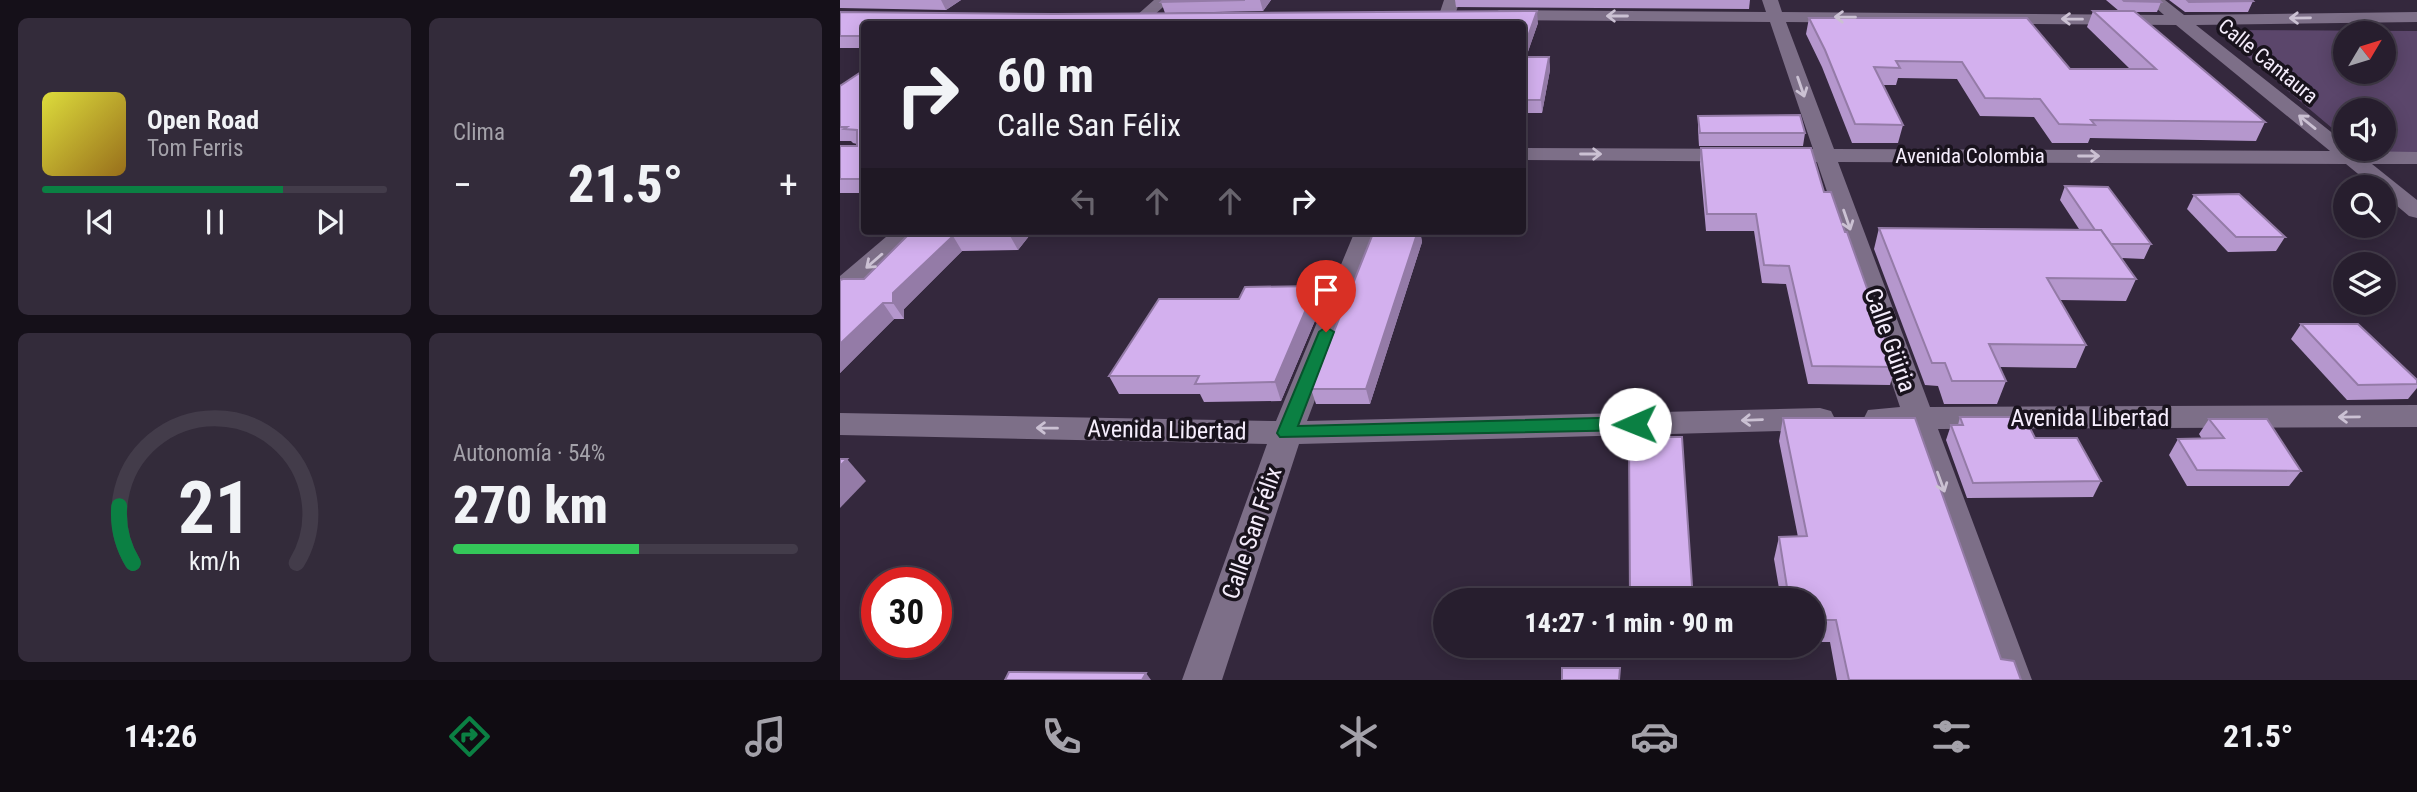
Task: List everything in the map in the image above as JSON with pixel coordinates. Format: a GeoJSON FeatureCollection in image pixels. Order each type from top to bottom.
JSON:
{"type":"FeatureCollection","features":[{"type":"Feature","properties":{"kind":"street"},"geometry":{"type":"LineString","coordinates":[[1138,21],[1163,0]]}},
{"type":"Feature","properties":{"kind":"street","name":"Calle Cantaura"},"geometry":{"type":"LineString","coordinates":[[2155,0],[2333,143]]}},
{"type":"Feature","properties":{"kind":"street"},"geometry":{"type":"LineString","coordinates":[[1488,15],[1773,8],[2179,20],[2417,17]]}},
{"type":"Feature","properties":{"kind":"street","name":"Calle Güiria"},"geometry":{"type":"LineString","coordinates":[[1773,8],[2012,680]]}},
{"type":"Feature","properties":{"kind":"street"},"geometry":{"type":"LineString","coordinates":[[1112,20],[1124,21]]}},
{"type":"Feature","properties":{"kind":"street"},"geometry":{"type":"LineString","coordinates":[[1152,21],[1166,20]]}},
{"type":"Feature","properties":{"kind":"street","name":"Avenida Colombia"},"geometry":{"type":"LineString","coordinates":[[1526,154],[2333,157]]}},
{"type":"Feature","properties":{"kind":"street","name":"Avenida Colombia"},"geometry":{"type":"LineString","coordinates":[[2396,158],[2417,158]]}},
{"type":"Feature","properties":{"kind":"street","name":"Calle Cantaura"},"geometry":{"type":"LineString","coordinates":[[2355,161],[2417,211]]}},
{"type":"Feature","properties":{"kind":"street"},"geometry":{"type":"LineString","coordinates":[[840,290],[902,235]]}},
{"type":"Feature","properties":{"kind":"street","name":"Calle San Félix"},"geometry":{"type":"LineString","coordinates":[[1202,680],[1286,433],[1365,235]]}},
{"type":"Feature","properties":{"kind":"street","name":"Avenida Libertad"},"geometry":{"type":"LineString","coordinates":[[840,424],[1286,433],[1918,418],[2417,416]]}},
{"type":"Feature","properties":{"kind":"shaded area"},"geometry":{"type":"Polygon","coordinates":[[[2216,30],[2333,31],[2333,84],[2396,84],[2396,31],[2417,31],[2417,153],[2396,153],[2396,98],[2333,98],[2333,129],[2216,30]]]}},
{"type":"Feature","properties":{"kind":"building"},"geometry":{"type":"Polygon","coordinates":[[[1163,0],[1245,0],[1161,2],[1163,0]]]}},
{"type":"Feature","properties":{"kind":"building"},"geometry":{"type":"Polygon","coordinates":[[[2159,0],[2161,2],[2124,1],[2159,0]]]}},
{"type":"Feature","properties":{"kind":"building"},"geometry":{"type":"Polygon","coordinates":[[[2187,0],[2252,0],[2253,1],[2189,2],[2187,0]]]}},
{"type":"Feature","properties":{"kind":"building"},"geometry":{"type":"Polygon","coordinates":[[[1537,11],[1526,42],[1526,21],[861,21],[861,36],[840,36],[840,12],[1054,14],[1537,11]]]}},
{"type":"Feature","properties":{"kind":"building"},"geometry":{"type":"Polygon","coordinates":[[[2093,11],[2134,11],[2265,122],[2091,120],[2095,125],[2059,124],[2040,99],[1985,98],[1962,62],[1896,61],[1900,68],[1874,67],[1903,125],[1855,124],[1809,18],[2027,18],[2070,69],[2156,69],[2093,11]]]}},
{"type":"Feature","properties":{"kind":"building"},"geometry":{"type":"Polygon","coordinates":[[[1526,57],[1549,57],[1541,100],[1526,100],[1526,57]]]}},
{"type":"Feature","properties":{"kind":"building"},"geometry":{"type":"Polygon","coordinates":[[[861,72],[861,179],[840,179],[840,146],[857,146],[857,130],[840,127],[840,86],[861,72]]]}},
{"type":"Feature","properties":{"kind":"building"},"geometry":{"type":"Polygon","coordinates":[[[1800,115],[1805,133],[1700,133],[1698,116],[1800,115]]]}},
{"type":"Feature","properties":{"kind":"building"},"geometry":{"type":"Polygon","coordinates":[[[1701,148],[1811,148],[1824,192],[1831,192],[1895,367],[1812,366],[1789,266],[1764,265],[1756,214],[1707,214],[1701,148]]]}},
{"type":"Feature","properties":{"kind":"building"},"geometry":{"type":"Polygon","coordinates":[[[2065,186],[2108,187],[2151,244],[2111,244],[2101,230],[2095,230],[2065,186]]]}},
{"type":"Feature","properties":{"kind":"building"},"geometry":{"type":"Polygon","coordinates":[[[2239,194],[2285,237],[2236,237],[2194,195],[2239,194]]]}},
{"type":"Feature","properties":{"kind":"building"},"geometry":{"type":"Polygon","coordinates":[[[1879,228],[2101,230],[2136,279],[2047,278],[2086,345],[1989,344],[2006,381],[1952,381],[1945,363],[1932,363],[1879,228]]]}},
{"type":"Feature","properties":{"kind":"building"},"geometry":{"type":"Polygon","coordinates":[[[908,235],[981,235],[953,236],[893,293],[893,303],[883,303],[840,344],[840,280],[864,279],[908,235]]]}},
{"type":"Feature","properties":{"kind":"building"},"geometry":{"type":"Polygon","coordinates":[[[1372,235],[1417,235],[1366,389],[1311,389],[1372,235]]]}},
{"type":"Feature","properties":{"kind":"building"},"geometry":{"type":"Polygon","coordinates":[[[1316,286],[1275,382],[1195,384],[1199,376],[1109,376],[1159,299],[1239,299],[1245,287],[1316,286]]]}},
{"type":"Feature","properties":{"kind":"building"},"geometry":{"type":"Polygon","coordinates":[[[2301,324],[2358,324],[2417,380],[2417,384],[2358,385],[2301,324]]]}},
{"type":"Feature","properties":{"kind":"building"},"geometry":{"type":"Polygon","coordinates":[[[1960,417],[2015,417],[2020,428],[2030,428],[2035,438],[2077,438],[2101,481],[1973,483],[1951,425],[1963,425],[1960,417]]]}},
{"type":"Feature","properties":{"kind":"building"},"geometry":{"type":"Polygon","coordinates":[[[1783,418],[1915,418],[2001,659],[2014,661],[2021,680],[1849,680],[1836,620],[1825,620],[1825,588],[1787,588],[1779,537],[1807,536],[1783,418]]]}},
{"type":"Feature","properties":{"kind":"building"},"geometry":{"type":"Polygon","coordinates":[[[2209,419],[2267,419],[2301,471],[2197,470],[2178,439],[2224,438],[2209,419]]]}},
{"type":"Feature","properties":{"kind":"building"},"geometry":{"type":"Polygon","coordinates":[[[1629,437],[1682,437],[1692,588],[1630,588],[1629,437]]]}},
{"type":"Feature","properties":{"kind":"building"},"geometry":{"type":"Polygon","coordinates":[[[1562,668],[1620,668],[1619,680],[1562,680],[1562,668]]]}},
{"type":"Feature","properties":{"kind":"building"},"geometry":{"type":"Polygon","coordinates":[[[1009,672],[1146,673],[1142,680],[1005,680],[1009,672]]]}},
{"type":"Feature","properties":{"kind":"route"},"geometry":{"type":"LineString","coordinates":[[1326,332],[1286,433],[1635,424]]}}]}
